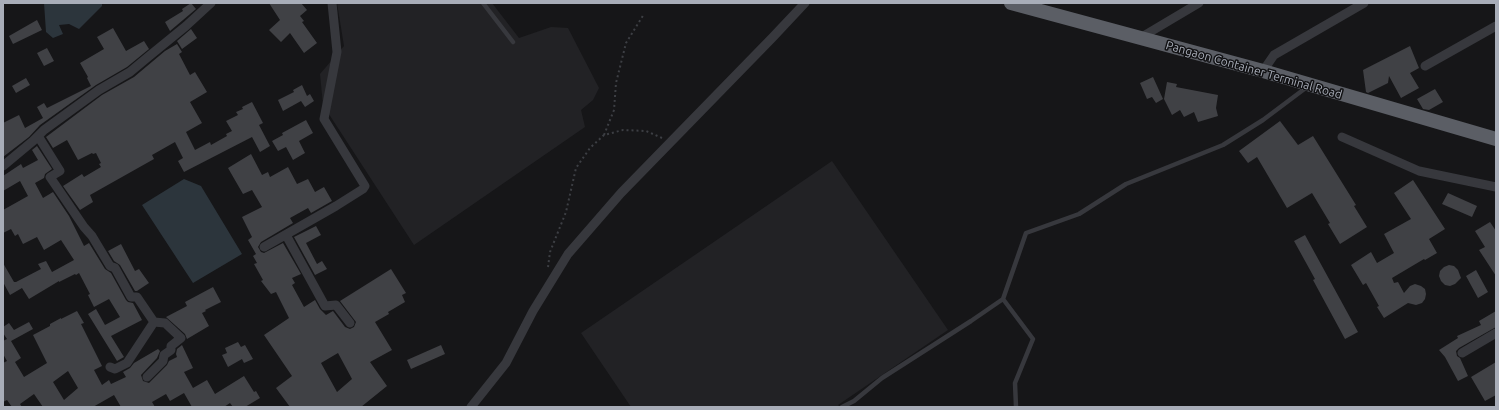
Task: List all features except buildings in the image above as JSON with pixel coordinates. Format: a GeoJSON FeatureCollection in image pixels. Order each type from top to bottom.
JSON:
{"type":"FeatureCollection","features":[{"type":"Feature","properties":{"kind":"highway","name":"Pangaon Container Terminal Road"},"geometry":{"type":"LineString","coordinates":[[1011,3],[1034,6],[1140,38],[1263,71],[1496,139]]}},
{"type":"Feature","properties":{"kind":"street"},"geometry":{"type":"LineString","coordinates":[[3,166],[44,130],[72,109],[136,67],[186,26],[211,3]]}},
{"type":"Feature","properties":{"kind":"street"},"geometry":{"type":"LineString","coordinates":[[264,248],[336,206],[363,189],[365,186],[324,119],[337,52],[332,3]]}},
{"type":"Feature","properties":{"kind":"street"},"geometry":{"type":"LineString","coordinates":[[470,407],[506,363],[533,311],[568,254],[621,193],[805,3]]}},
{"type":"Feature","properties":{"kind":"street"},"geometry":{"type":"LineString","coordinates":[[1140,38],[1199,3]]}},
{"type":"Feature","properties":{"kind":"street"},"geometry":{"type":"LineString","coordinates":[[1263,71],[1274,55],[1364,3]]}},
{"type":"Feature","properties":{"kind":"street"},"geometry":{"type":"LineString","coordinates":[[1425,66],[1496,26]]}},
{"type":"Feature","properties":{"kind":"street"},"geometry":{"type":"LineString","coordinates":[[38,136],[60,171],[50,177],[84,227],[92,236],[110,266],[115,268],[132,297],[137,297],[154,322]]}},
{"type":"Feature","properties":{"kind":"street"},"geometry":{"type":"LineString","coordinates":[[1342,137],[1419,171],[1496,187]]}},
{"type":"Feature","properties":{"kind":"street"},"geometry":{"type":"LineString","coordinates":[[286,235],[325,306],[336,305],[350,323]]}},
{"type":"Feature","properties":{"kind":"street"},"geometry":{"type":"LineString","coordinates":[[110,367],[115,369],[127,363],[154,322]]}},
{"type":"Feature","properties":{"kind":"street"},"geometry":{"type":"LineString","coordinates":[[147,377],[163,361],[164,355],[170,350],[171,346],[181,338],[166,323],[154,322]]}},
{"type":"Feature","properties":{"kind":"street"},"geometry":{"type":"LineString","coordinates":[[1462,353],[1496,333]]}},
{"type":"Feature","properties":{"kind":"lane"},"geometry":{"type":"LineString","coordinates":[[483,3],[513,42]]}},
{"type":"Feature","properties":{"kind":"lane"},"geometry":{"type":"LineString","coordinates":[[842,407],[854,402],[882,378],[1003,299],[1026,233],[1079,214],[1126,184],[1223,145],[1263,120],[1310,85]]}},
{"type":"Feature","properties":{"kind":"lane"},"geometry":{"type":"LineString","coordinates":[[1003,299],[1033,339],[1015,383],[1016,407]]}},
{"type":"Feature","properties":{"kind":"path"},"geometry":{"type":"LineString","coordinates":[[548,267],[550,252],[566,212],[576,168],[590,148],[604,135],[614,110],[616,83],[626,43],[644,14]]}},
{"type":"Feature","properties":{"kind":"path"},"geometry":{"type":"LineString","coordinates":[[604,135],[623,130],[646,131],[670,142]]}},
{"type":"Feature","properties":{"kind":"shaded area"},"geometry":{"type":"Polygon","coordinates":[[[44,3],[102,3],[102,6],[79,29],[69,24],[59,25],[63,34],[53,38],[46,32],[44,3]]]}},
{"type":"Feature","properties":{"kind":"shaded area"},"geometry":{"type":"Polygon","coordinates":[[[337,3],[492,3],[519,38],[551,27],[568,28],[599,88],[593,100],[581,110],[585,127],[414,245],[323,105],[320,74],[344,46],[337,3]]]}},
{"type":"Feature","properties":{"kind":"shaded area"},"geometry":{"type":"Polygon","coordinates":[[[832,161],[948,330],[838,405],[840,407],[631,407],[581,333],[832,161]]]}},
{"type":"Feature","properties":{"kind":"shaded area"},"geometry":{"type":"Polygon","coordinates":[[[184,179],[201,186],[242,254],[193,283],[142,205],[184,179]]]}}]}
